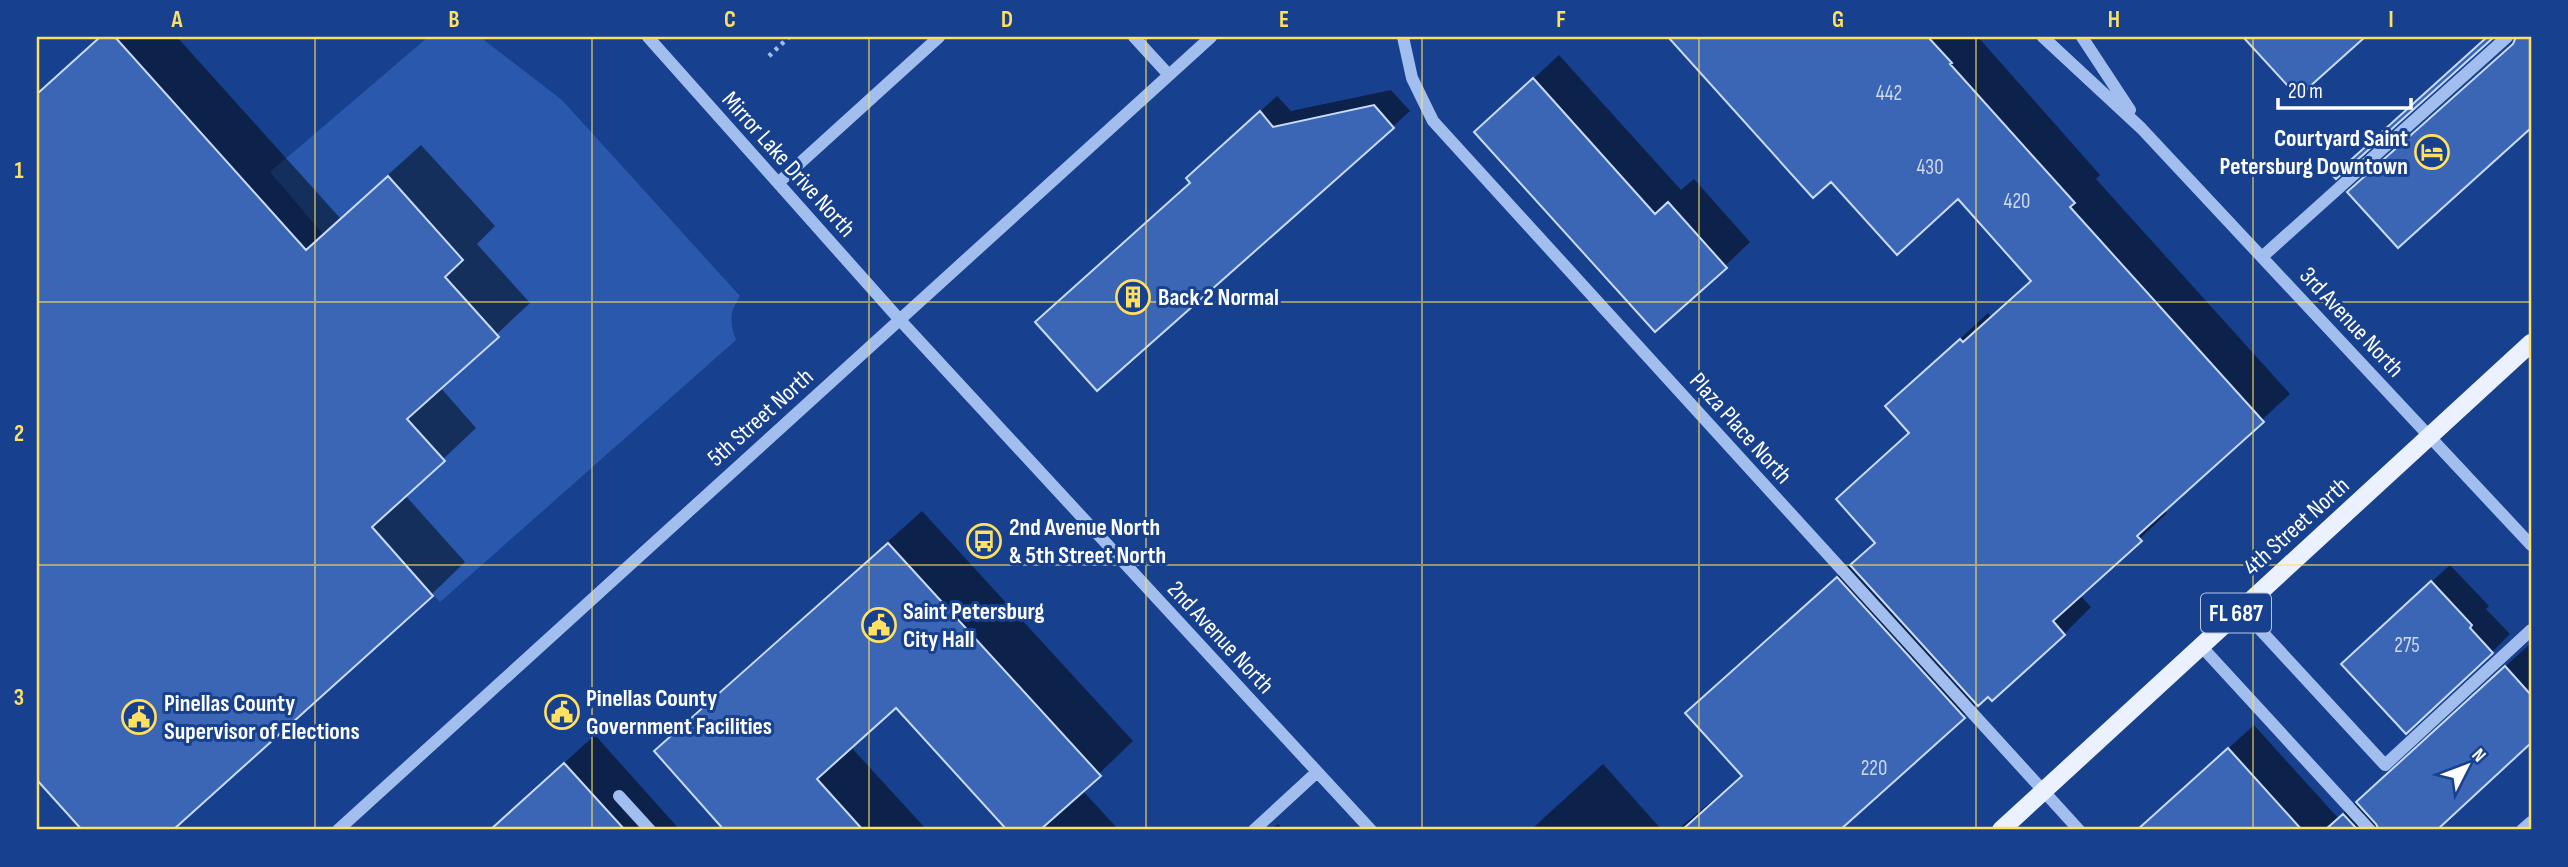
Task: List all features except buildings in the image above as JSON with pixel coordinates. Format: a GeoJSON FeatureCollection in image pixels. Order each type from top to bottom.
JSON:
{"type":"FeatureCollection","features":[{"type":"Feature","properties":{"kind":"main road","name":"4th Street North"},"geometry":{"type":"LineString","coordinates":[[2001,830],[2531,343]]}},
{"type":"Feature","properties":{"kind":"street","name":"Mirror Lake Drive North"},"geometry":{"type":"LineString","coordinates":[[648,37],[899,319]]}},
{"type":"Feature","properties":{"kind":"street"},"geometry":{"type":"LineString","coordinates":[[778,183],[939,37]]}},
{"type":"Feature","properties":{"kind":"street"},"geometry":{"type":"LineString","coordinates":[[1134,37],[1168,74]]}},
{"type":"Feature","properties":{"kind":"street","name":"5th Street North"},"geometry":{"type":"LineString","coordinates":[[338,830],[1208,37]]}},
{"type":"Feature","properties":{"kind":"street","name":"Plaza Place North"},"geometry":{"type":"LineString","coordinates":[[1403,37],[1412,78],[1433,121],[2079,830]]}},
{"type":"Feature","properties":{"kind":"street","name":"3rd Avenue North"},"geometry":{"type":"LineString","coordinates":[[2043,37],[2141,128],[2531,545]]}},
{"type":"Feature","properties":{"kind":"street","name":"3rd Avenue North"},"geometry":{"type":"LineString","coordinates":[[2082,37],[2141,128]]}},
{"type":"Feature","properties":{"kind":"street"},"geometry":{"type":"LineString","coordinates":[[2262,257],[2507,37]]}},
{"type":"Feature","properties":{"kind":"street","name":"2nd Avenue North"},"geometry":{"type":"LineString","coordinates":[[899,319],[1371,830]]}},
{"type":"Feature","properties":{"kind":"street"},"geometry":{"type":"LineString","coordinates":[[2241,609],[2385,765],[2531,630]]}},
{"type":"Feature","properties":{"kind":"street"},"geometry":{"type":"LineString","coordinates":[[2201,646],[2370,830]]}},
{"type":"Feature","properties":{"kind":"street"},"geometry":{"type":"LineString","coordinates":[[1254,830],[1317,772]]}},
{"type":"Feature","properties":{"kind":"street"},"geometry":{"type":"LineString","coordinates":[[619,796],[650,830]]}},
{"type":"Feature","properties":{"kind":"street"},"geometry":{"type":"LineString","coordinates":[[2522,830],[2531,822]]}},
{"type":"Feature","properties":{"kind":"path"},"geometry":{"type":"LineString","coordinates":[[769,56],[789,37]]}},
{"type":"Feature","properties":{"kind":"shaded area"},"geometry":{"type":"Polygon","coordinates":[[[428,37],[480,37],[562,100],[740,296],[732,317],[736,340],[440,602],[372,527],[445,462],[407,419],[498,337],[445,277],[463,260],[388,176],[323,234],[270,172],[428,37]]]}},
{"type":"Feature","properties":{"kind":"place","name":"Courtyard Saint Petersburg Downtown"},"geometry":{"type":"Point","coordinates":[2432,152]}},
{"type":"Feature","properties":{"kind":"place","name":"Back 2 Normal"},"geometry":{"type":"Point","coordinates":[1133,297]}},
{"type":"Feature","properties":{"kind":"place","name":"2nd Avenue North & 5th Street North"},"geometry":{"type":"Point","coordinates":[984,541]}},
{"type":"Feature","properties":{"kind":"place","name":"Saint Petersburg City Hall"},"geometry":{"type":"Point","coordinates":[879,625]}},
{"type":"Feature","properties":{"kind":"place","name":"Pinellas County Government Facilities"},"geometry":{"type":"Point","coordinates":[562,712]}},
{"type":"Feature","properties":{"kind":"place","name":"Pinellas County Supervisor of Elections"},"geometry":{"type":"Point","coordinates":[139,717]}}]}
